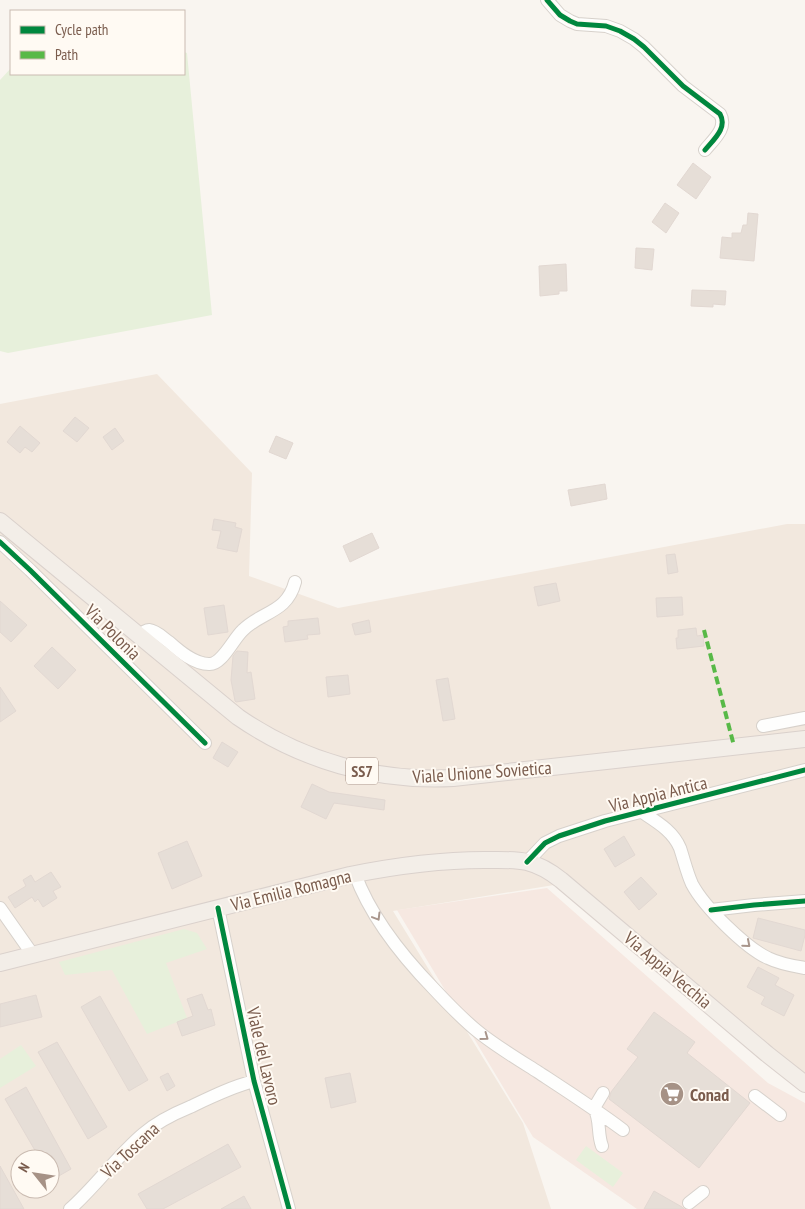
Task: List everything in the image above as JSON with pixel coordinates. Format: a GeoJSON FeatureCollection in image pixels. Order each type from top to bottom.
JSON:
{"type":"FeatureCollection","features":[{"type":"Feature","properties":{"kind":"main road","name":"Viale Unione Sovietica"},"geometry":{"type":"LineString","coordinates":[[0,521],[226,707],[255,728],[286,745],[353,770],[410,778],[453,778],[805,739]]}},
{"type":"Feature","properties":{"kind":"main road","name":"Via Emilia Romagna"},"geometry":{"type":"LineString","coordinates":[[0,963],[355,874],[416,863],[441,861],[510,860],[527,862]]}},
{"type":"Feature","properties":{"kind":"main road","name":"Via Appia Vecchia"},"geometry":{"type":"LineString","coordinates":[[527,862],[542,868],[561,880],[805,1084]]}},
{"type":"Feature","properties":{"kind":"street"},"geometry":{"type":"LineString","coordinates":[[547,0],[560,15],[570,22],[606,26],[634,39],[683,86],[718,112],[723,121],[721,129],[705,150]]}},
{"type":"Feature","properties":{"kind":"street","name":"Via Polonia"},"geometry":{"type":"LineString","coordinates":[[0,542],[205,743]]}},
{"type":"Feature","properties":{"kind":"street"},"geometry":{"type":"LineString","coordinates":[[139,636],[146,631],[152,631],[196,661],[204,664],[213,664],[223,657],[234,639],[246,627],[285,602],[294,582]]}},
{"type":"Feature","properties":{"kind":"street"},"geometry":{"type":"LineString","coordinates":[[765,743],[763,725],[805,718]]}},
{"type":"Feature","properties":{"kind":"street","name":"Via Appia Antica"},"geometry":{"type":"LineString","coordinates":[[527,862],[538,849],[555,837],[605,821],[805,770]]}},
{"type":"Feature","properties":{"kind":"street"},"geometry":{"type":"LineString","coordinates":[[642,812],[674,837],[680,848],[693,885],[701,898],[741,939],[762,955],[778,962],[805,968]]}},
{"type":"Feature","properties":{"kind":"street"},"geometry":{"type":"LineString","coordinates":[[355,874],[362,893],[383,928],[412,966],[454,1011],[481,1034],[594,1108],[623,1130]]}},
{"type":"Feature","properties":{"kind":"street"},"geometry":{"type":"LineString","coordinates":[[711,910],[754,904],[805,901]]}},
{"type":"Feature","properties":{"kind":"street"},"geometry":{"type":"LineString","coordinates":[[0,908],[33,955]]}},
{"type":"Feature","properties":{"kind":"street","name":"Viale del Lavoro"},"geometry":{"type":"LineString","coordinates":[[218,908],[254,1081],[290,1209]]}},
{"type":"Feature","properties":{"kind":"street","name":"Via Toscana"},"geometry":{"type":"LineString","coordinates":[[70,1209],[134,1142],[153,1126],[173,1114],[218,1093],[254,1081]]}},
{"type":"Feature","properties":{"kind":"street"},"geometry":{"type":"LineString","coordinates":[[594,1108],[603,1094]]}},
{"type":"Feature","properties":{"kind":"street"},"geometry":{"type":"LineString","coordinates":[[755,1096],[780,1115]]}},
{"type":"Feature","properties":{"kind":"street"},"geometry":{"type":"LineString","coordinates":[[594,1108],[602,1146]]}},
{"type":"Feature","properties":{"kind":"street"},"geometry":{"type":"LineString","coordinates":[[689,1203],[703,1192]]}},
{"type":"Feature","properties":{"kind":"shaded area"},"geometry":{"type":"Polygon","coordinates":[[[157,374],[252,473],[249,576],[338,608],[787,524],[805,524],[805,1084],[560,884],[393,911],[523,1123],[551,1209],[0,1209],[0,404],[157,374]]]}},
{"type":"Feature","properties":{"kind":"shaded area"},"geometry":{"type":"Polygon","coordinates":[[[547,888],[768,1083],[805,1103],[805,1209],[637,1209],[533,1137],[397,910],[547,888]]]}},
{"type":"Feature","properties":{"kind":"green space"},"geometry":{"type":"Polygon","coordinates":[[[185,52],[187,53],[212,315],[8,353],[0,351],[0,80],[10,69],[10,75],[185,75],[185,52]]]}},
{"type":"Feature","properties":{"kind":"green space"},"geometry":{"type":"Polygon","coordinates":[[[184,929],[197,933],[207,949],[166,963],[187,1018],[147,1034],[112,970],[65,975],[59,962],[184,929]]]}},
{"type":"Feature","properties":{"kind":"green space"},"geometry":{"type":"Polygon","coordinates":[[[21,1045],[36,1066],[0,1088],[0,1059],[21,1045]]]}},
{"type":"Feature","properties":{"kind":"green space"},"geometry":{"type":"Polygon","coordinates":[[[586,1146],[623,1173],[613,1187],[576,1160],[586,1146]]]}},
{"type":"Feature","properties":{"kind":"building"},"geometry":{"type":"Polygon","coordinates":[[[693,163],[711,177],[696,199],[677,185],[693,163]]]}},
{"type":"Feature","properties":{"kind":"building"},"geometry":{"type":"Polygon","coordinates":[[[665,203],[679,213],[666,233],[652,222],[665,203]]]}},
{"type":"Feature","properties":{"kind":"building"},"geometry":{"type":"Polygon","coordinates":[[[748,213],[758,214],[754,261],[720,258],[722,237],[732,238],[732,233],[741,233],[743,225],[747,225],[748,213]]]}},
{"type":"Feature","properties":{"kind":"building"},"geometry":{"type":"Polygon","coordinates":[[[636,248],[654,249],[652,270],[635,268],[636,248]]]}},
{"type":"Feature","properties":{"kind":"building"},"geometry":{"type":"Polygon","coordinates":[[[566,264],[567,291],[540,296],[539,266],[566,264]]]}},
{"type":"Feature","properties":{"kind":"building"},"geometry":{"type":"Polygon","coordinates":[[[692,290],[726,291],[725,305],[713,304],[713,307],[691,306],[692,290]]]}},
{"type":"Feature","properties":{"kind":"building"},"geometry":{"type":"Polygon","coordinates":[[[75,417],[89,428],[77,442],[63,431],[75,417]]]}},
{"type":"Feature","properties":{"kind":"building"},"geometry":{"type":"Polygon","coordinates":[[[20,426],[40,443],[32,452],[25,447],[20,453],[7,442],[20,426]]]}},
{"type":"Feature","properties":{"kind":"building"},"geometry":{"type":"Polygon","coordinates":[[[115,428],[124,441],[112,450],[103,437],[115,428]]]}},
{"type":"Feature","properties":{"kind":"building"},"geometry":{"type":"Polygon","coordinates":[[[276,436],[293,443],[286,459],[269,452],[276,436]]]}},
{"type":"Feature","properties":{"kind":"building"},"geometry":{"type":"Polygon","coordinates":[[[605,484],[607,499],[571,506],[568,490],[605,484]]]}},
{"type":"Feature","properties":{"kind":"building"},"geometry":{"type":"Polygon","coordinates":[[[214,519],[236,523],[235,527],[242,529],[237,552],[217,548],[221,531],[212,530],[214,519]]]}},
{"type":"Feature","properties":{"kind":"building"},"geometry":{"type":"Polygon","coordinates":[[[372,533],[379,548],[350,562],[343,546],[372,533]]]}},
{"type":"Feature","properties":{"kind":"building"},"geometry":{"type":"Polygon","coordinates":[[[675,554],[678,572],[668,574],[666,555],[675,554]]]}},
{"type":"Feature","properties":{"kind":"building"},"geometry":{"type":"Polygon","coordinates":[[[556,583],[560,601],[538,606],[534,587],[556,583]]]}},
{"type":"Feature","properties":{"kind":"building"},"geometry":{"type":"Polygon","coordinates":[[[682,597],[683,615],[657,617],[656,598],[682,597]]]}},
{"type":"Feature","properties":{"kind":"building"},"geometry":{"type":"Polygon","coordinates":[[[0,601],[27,625],[11,642],[0,632],[0,601]]]}},
{"type":"Feature","properties":{"kind":"building"},"geometry":{"type":"Polygon","coordinates":[[[224,605],[228,632],[208,635],[204,608],[224,605]]]}},
{"type":"Feature","properties":{"kind":"building"},"geometry":{"type":"Polygon","coordinates":[[[318,618],[320,634],[307,635],[308,639],[285,642],[283,627],[288,626],[288,621],[318,618]]]}},
{"type":"Feature","properties":{"kind":"building"},"geometry":{"type":"Polygon","coordinates":[[[369,620],[371,632],[355,635],[352,624],[369,620]]]}},
{"type":"Feature","properties":{"kind":"building"},"geometry":{"type":"Polygon","coordinates":[[[696,628],[697,636],[703,635],[704,646],[677,649],[676,638],[678,638],[678,630],[696,628]]]}},
{"type":"Feature","properties":{"kind":"building"},"geometry":{"type":"Polygon","coordinates":[[[52,647],[76,670],[58,689],[34,666],[52,647]]]}},
{"type":"Feature","properties":{"kind":"building"},"geometry":{"type":"Polygon","coordinates":[[[237,651],[248,652],[247,673],[251,672],[255,699],[235,701],[231,680],[233,656],[237,651]]]}},
{"type":"Feature","properties":{"kind":"building"},"geometry":{"type":"Polygon","coordinates":[[[348,675],[350,694],[328,697],[326,677],[348,675]]]}},
{"type":"Feature","properties":{"kind":"building"},"geometry":{"type":"Polygon","coordinates":[[[448,678],[455,719],[443,721],[436,680],[448,678]]]}},
{"type":"Feature","properties":{"kind":"building"},"geometry":{"type":"Polygon","coordinates":[[[0,687],[16,711],[0,722],[0,687]]]}},
{"type":"Feature","properties":{"kind":"building"},"geometry":{"type":"Polygon","coordinates":[[[222,742],[238,752],[228,767],[213,758],[222,742]]]}},
{"type":"Feature","properties":{"kind":"building"},"geometry":{"type":"Polygon","coordinates":[[[312,784],[329,792],[385,800],[384,810],[334,803],[326,819],[301,807],[312,784]]]}},
{"type":"Feature","properties":{"kind":"building"},"geometry":{"type":"Polygon","coordinates":[[[624,836],[635,855],[615,867],[604,849],[624,836]]]}},
{"type":"Feature","properties":{"kind":"building"},"geometry":{"type":"Polygon","coordinates":[[[187,841],[202,876],[172,889],[158,853],[187,841]]]}},
{"type":"Feature","properties":{"kind":"building"},"geometry":{"type":"Polygon","coordinates":[[[51,872],[61,887],[53,891],[57,898],[43,907],[38,899],[35,902],[32,897],[15,908],[8,897],[26,886],[23,880],[31,875],[35,882],[51,872]]]}},
{"type":"Feature","properties":{"kind":"building"},"geometry":{"type":"Polygon","coordinates":[[[641,877],[657,894],[639,910],[624,892],[641,877]]]}},
{"type":"Feature","properties":{"kind":"building"},"geometry":{"type":"Polygon","coordinates":[[[758,918],[805,930],[801,951],[753,938],[758,918]]]}},
{"type":"Feature","properties":{"kind":"building"},"geometry":{"type":"Polygon","coordinates":[[[758,967],[779,978],[775,985],[794,995],[784,1016],[761,1004],[765,997],[747,987],[758,967]]]}},
{"type":"Feature","properties":{"kind":"building"},"geometry":{"type":"Polygon","coordinates":[[[202,994],[208,1010],[211,1009],[215,1025],[182,1036],[177,1022],[193,1016],[187,999],[202,994]]]}},
{"type":"Feature","properties":{"kind":"building"},"geometry":{"type":"Polygon","coordinates":[[[36,995],[42,1017],[0,1027],[0,1004],[36,995]]]}},
{"type":"Feature","properties":{"kind":"building"},"geometry":{"type":"Polygon","coordinates":[[[100,996],[148,1080],[129,1091],[81,1007],[100,996]]]}},
{"type":"Feature","properties":{"kind":"building"},"geometry":{"type":"Polygon","coordinates":[[[654,1012],[695,1042],[687,1053],[750,1103],[699,1168],[609,1099],[611,1092],[638,1057],[627,1049],[654,1012]]]}},
{"type":"Feature","properties":{"kind":"building"},"geometry":{"type":"Polygon","coordinates":[[[57,1042],[107,1127],[88,1139],[38,1052],[57,1042]]]}},
{"type":"Feature","properties":{"kind":"building"},"geometry":{"type":"Polygon","coordinates":[[[168,1073],[175,1086],[167,1091],[160,1077],[168,1073]]]}},
{"type":"Feature","properties":{"kind":"building"},"geometry":{"type":"Polygon","coordinates":[[[350,1073],[356,1102],[331,1108],[325,1078],[350,1073]]]}},
{"type":"Feature","properties":{"kind":"building"},"geometry":{"type":"Polygon","coordinates":[[[26,1087],[71,1169],[60,1175],[60,1149],[34,1149],[5,1099],[26,1087]]]}},
{"type":"Feature","properties":{"kind":"building"},"geometry":{"type":"Polygon","coordinates":[[[228,1144],[241,1167],[163,1209],[147,1209],[138,1194],[228,1144]]]}},
{"type":"Feature","properties":{"kind":"building"},"geometry":{"type":"Polygon","coordinates":[[[0,1166],[10,1184],[10,1199],[18,1199],[24,1209],[0,1209],[0,1166]]]}},
{"type":"Feature","properties":{"kind":"building"},"geometry":{"type":"Polygon","coordinates":[[[654,1191],[682,1207],[684,1209],[644,1209],[654,1191]]]}},
{"type":"Feature","properties":{"kind":"building"},"geometry":{"type":"Polygon","coordinates":[[[244,1196],[251,1209],[221,1209],[244,1196]]]}},
{"type":"Feature","properties":{"kind":"marked path"},"geometry":{"type":"LineString","coordinates":[[704,630],[734,746]]}},
{"type":"Feature","properties":{"kind":"cycle path"},"geometry":{"type":"LineString","coordinates":[[547,0],[560,15],[570,21],[577,24],[606,26],[634,39],[683,86],[720,114],[722,119],[721,129],[705,150]]}},
{"type":"Feature","properties":{"kind":"cycle path"},"geometry":{"type":"LineString","coordinates":[[0,542],[205,743]]}},
{"type":"Feature","properties":{"kind":"cycle path"},"geometry":{"type":"LineString","coordinates":[[527,862],[545,843],[559,836],[605,821],[805,770]]}},
{"type":"Feature","properties":{"kind":"cycle path"},"geometry":{"type":"LineString","coordinates":[[711,910],[805,901]]}},
{"type":"Feature","properties":{"kind":"cycle path"},"geometry":{"type":"LineString","coordinates":[[218,908],[254,1081],[289,1209]]}},
{"type":"Feature","properties":{"kind":"place","name":"Conad"},"geometry":{"type":"Point","coordinates":[672,1094]}}]}
